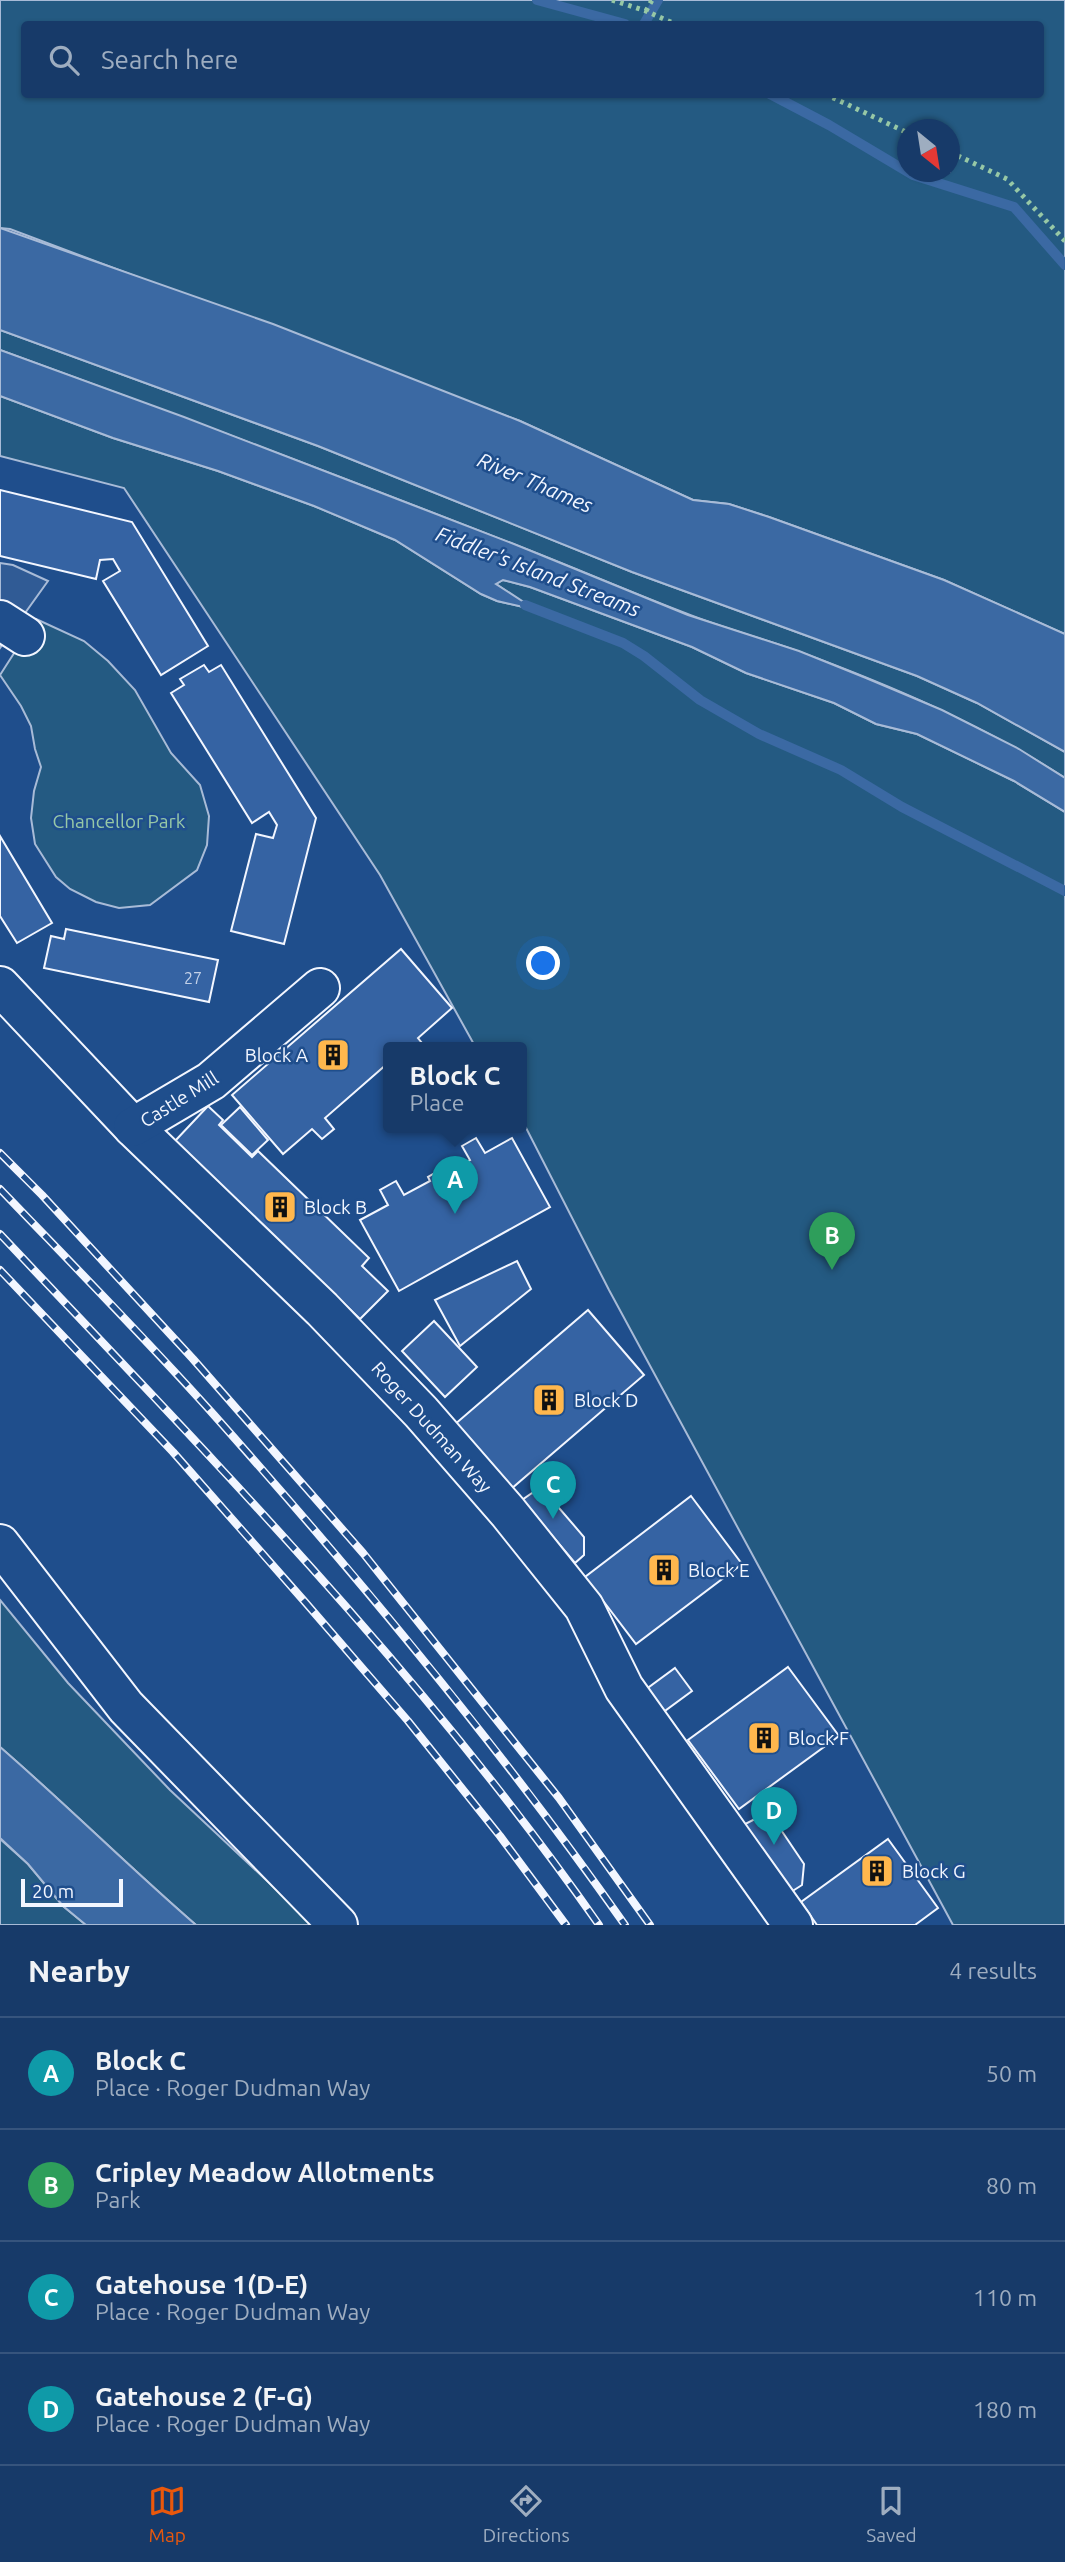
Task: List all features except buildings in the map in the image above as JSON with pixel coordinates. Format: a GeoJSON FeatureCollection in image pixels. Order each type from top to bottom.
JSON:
{"type":"FeatureCollection","features":[{"type":"Feature","properties":{"kind":"street","name":"Roger Dudman Way"},"geometry":{"type":"LineString","coordinates":[[0,986],[133,1127],[322,1308],[421,1412],[508,1513],[584,1607],[624,1688],[793,1925]]}},
{"type":"Feature","properties":{"kind":"street","name":"Castle Mill"},"geometry":{"type":"LineString","coordinates":[[133,1127],[211,1082],[320,988]]}},
{"type":"Feature","properties":{"kind":"street"},"geometry":{"type":"LineString","coordinates":[[0,1544],[126,1707],[338,1925]]}},
{"type":"Feature","properties":{"kind":"green space"},"geometry":{"type":"Polygon","coordinates":[[[0,0],[1065,0],[1065,634],[944,580],[729,504],[693,500],[520,421],[10,229],[0,228],[0,0]]]}},
{"type":"Feature","properties":{"kind":"green space"},"geometry":{"type":"Polygon","coordinates":[[[0,330],[318,446],[632,572],[917,676],[977,703],[1065,752],[1065,778],[969,724],[869,679],[800,652],[699,618],[385,494],[0,350],[0,330]]]}},
{"type":"Feature","properties":{"kind":"green space"},"geometry":{"type":"Polygon","coordinates":[[[0,396],[113,438],[218,471],[314,506],[395,540],[481,594],[497,601],[533,609],[496,584],[503,580],[530,587],[692,647],[746,673],[834,703],[876,724],[917,734],[1014,781],[1065,812],[1065,1925],[953,1925],[609,1290],[527,1130],[527,1042],[473,1042],[380,875],[124,488],[0,456],[0,396]]]}},
{"type":"Feature","properties":{"kind":"green space","name":"Chancellor Park"},"geometry":{"type":"Polygon","coordinates":[[[36,619],[84,641],[108,661],[135,690],[171,753],[200,785],[209,816],[207,845],[197,870],[150,905],[119,908],[96,902],[70,889],[56,877],[35,844],[31,818],[34,791],[41,767],[31,726],[0,675],[36,619]]]}},
{"type":"Feature","properties":{"kind":"green space"},"geometry":{"type":"Polygon","coordinates":[[[0,1600],[68,1683],[170,1790],[314,1925],[196,1925],[0,1747],[0,1600]]]}},
{"type":"Feature","properties":{"kind":"green space"},"geometry":{"type":"Polygon","coordinates":[[[0,1839],[28,1864],[63,1906],[86,1925],[0,1925],[0,1839]]]}},
{"type":"Feature","properties":{"kind":"shaded area"},"geometry":{"type":"Polygon","coordinates":[[[0,563],[13,565],[48,581],[0,648],[0,563]]]}},
{"type":"Feature","properties":{"kind":"water","name":"River Thames"},"geometry":{"type":"Polygon","coordinates":[[[0,228],[273,324],[520,421],[693,500],[729,504],[944,580],[1065,634],[1065,752],[977,703],[917,676],[632,572],[318,446],[0,330],[0,228]]]}},
{"type":"Feature","properties":{"kind":"water","name":"Fiddler's Island Streams"},"geometry":{"type":"Polygon","coordinates":[[[0,350],[184,417],[514,544],[688,615],[799,651],[942,710],[1019,749],[1065,778],[1065,812],[1014,781],[917,734],[876,724],[834,703],[746,673],[692,647],[530,587],[503,580],[496,584],[536,610],[497,601],[481,594],[395,540],[314,506],[218,471],[113,438],[0,396],[0,350]]]}},
{"type":"Feature","properties":{"kind":"water"},"geometry":{"type":"Polygon","coordinates":[[[0,1747],[196,1925],[86,1925],[63,1906],[28,1864],[0,1838],[0,1747]]]}},
{"type":"Feature","properties":{"kind":"waterway"},"geometry":{"type":"LineString","coordinates":[[537,0],[614,21]]}},
{"type":"Feature","properties":{"kind":"waterway"},"geometry":{"type":"LineString","coordinates":[[646,21],[658,0]]}},
{"type":"Feature","properties":{"kind":"waterway"},"geometry":{"type":"LineString","coordinates":[[778,98],[913,175],[1014,207],[1065,265]]}},
{"type":"Feature","properties":{"kind":"waterway"},"geometry":{"type":"LineString","coordinates":[[525,605],[623,643],[700,700],[759,734],[841,770],[902,807],[1065,891]]}},
{"type":"Feature","properties":{"kind":"railway"},"geometry":{"type":"LineString","coordinates":[[0,1153],[193,1359],[363,1553],[559,1798],[650,1925]]}},
{"type":"Feature","properties":{"kind":"railway"},"geometry":{"type":"LineString","coordinates":[[0,1189],[188,1386],[322,1538],[478,1728],[625,1925]]}},
{"type":"Feature","properties":{"kind":"railway"},"geometry":{"type":"LineString","coordinates":[[0,1234],[235,1484],[388,1655],[532,1832],[599,1925]]}},
{"type":"Feature","properties":{"kind":"railway"},"geometry":{"type":"LineString","coordinates":[[0,1270],[173,1452],[408,1721],[500,1836],[566,1925]]}},
{"type":"Feature","properties":{"kind":"hedge"},"geometry":{"type":"LineString","coordinates":[[612,0],[668,21]]}},
{"type":"Feature","properties":{"kind":"hedge"},"geometry":{"type":"LineString","coordinates":[[646,11],[652,0]]}},
{"type":"Feature","properties":{"kind":"hedge"},"geometry":{"type":"LineString","coordinates":[[834,98],[897,128]]}},
{"type":"Feature","properties":{"kind":"hedge"},"geometry":{"type":"LineString","coordinates":[[960,157],[1007,179],[1065,241]]}},
{"type":"Feature","properties":{"kind":"place","name":"Block A"},"geometry":{"type":"Point","coordinates":[333,1055]}},
{"type":"Feature","properties":{"kind":"place","name":"Block B"},"geometry":{"type":"Point","coordinates":[280,1207]}},
{"type":"Feature","properties":{"kind":"place","name":"Block C"},"geometry":{"type":"Point","coordinates":[455,1214]}},
{"type":"Feature","properties":{"kind":"place","name":"Cripley Meadow Allotments"},"geometry":{"type":"Point","coordinates":[832,1270]}},
{"type":"Feature","properties":{"kind":"place","name":"Block D"},"geometry":{"type":"Point","coordinates":[549,1400]}},
{"type":"Feature","properties":{"kind":"place","name":"Gatehouse 1(D-E)"},"geometry":{"type":"Point","coordinates":[553,1519]}},
{"type":"Feature","properties":{"kind":"place","name":"Block E"},"geometry":{"type":"Point","coordinates":[664,1570]}},
{"type":"Feature","properties":{"kind":"place","name":"Block F"},"geometry":{"type":"Point","coordinates":[764,1738]}},
{"type":"Feature","properties":{"kind":"place","name":"Gatehouse 2 (F-G)"},"geometry":{"type":"Point","coordinates":[774,1845]}},
{"type":"Feature","properties":{"kind":"place","name":"Block G"},"geometry":{"type":"Point","coordinates":[877,1871]}}]}
